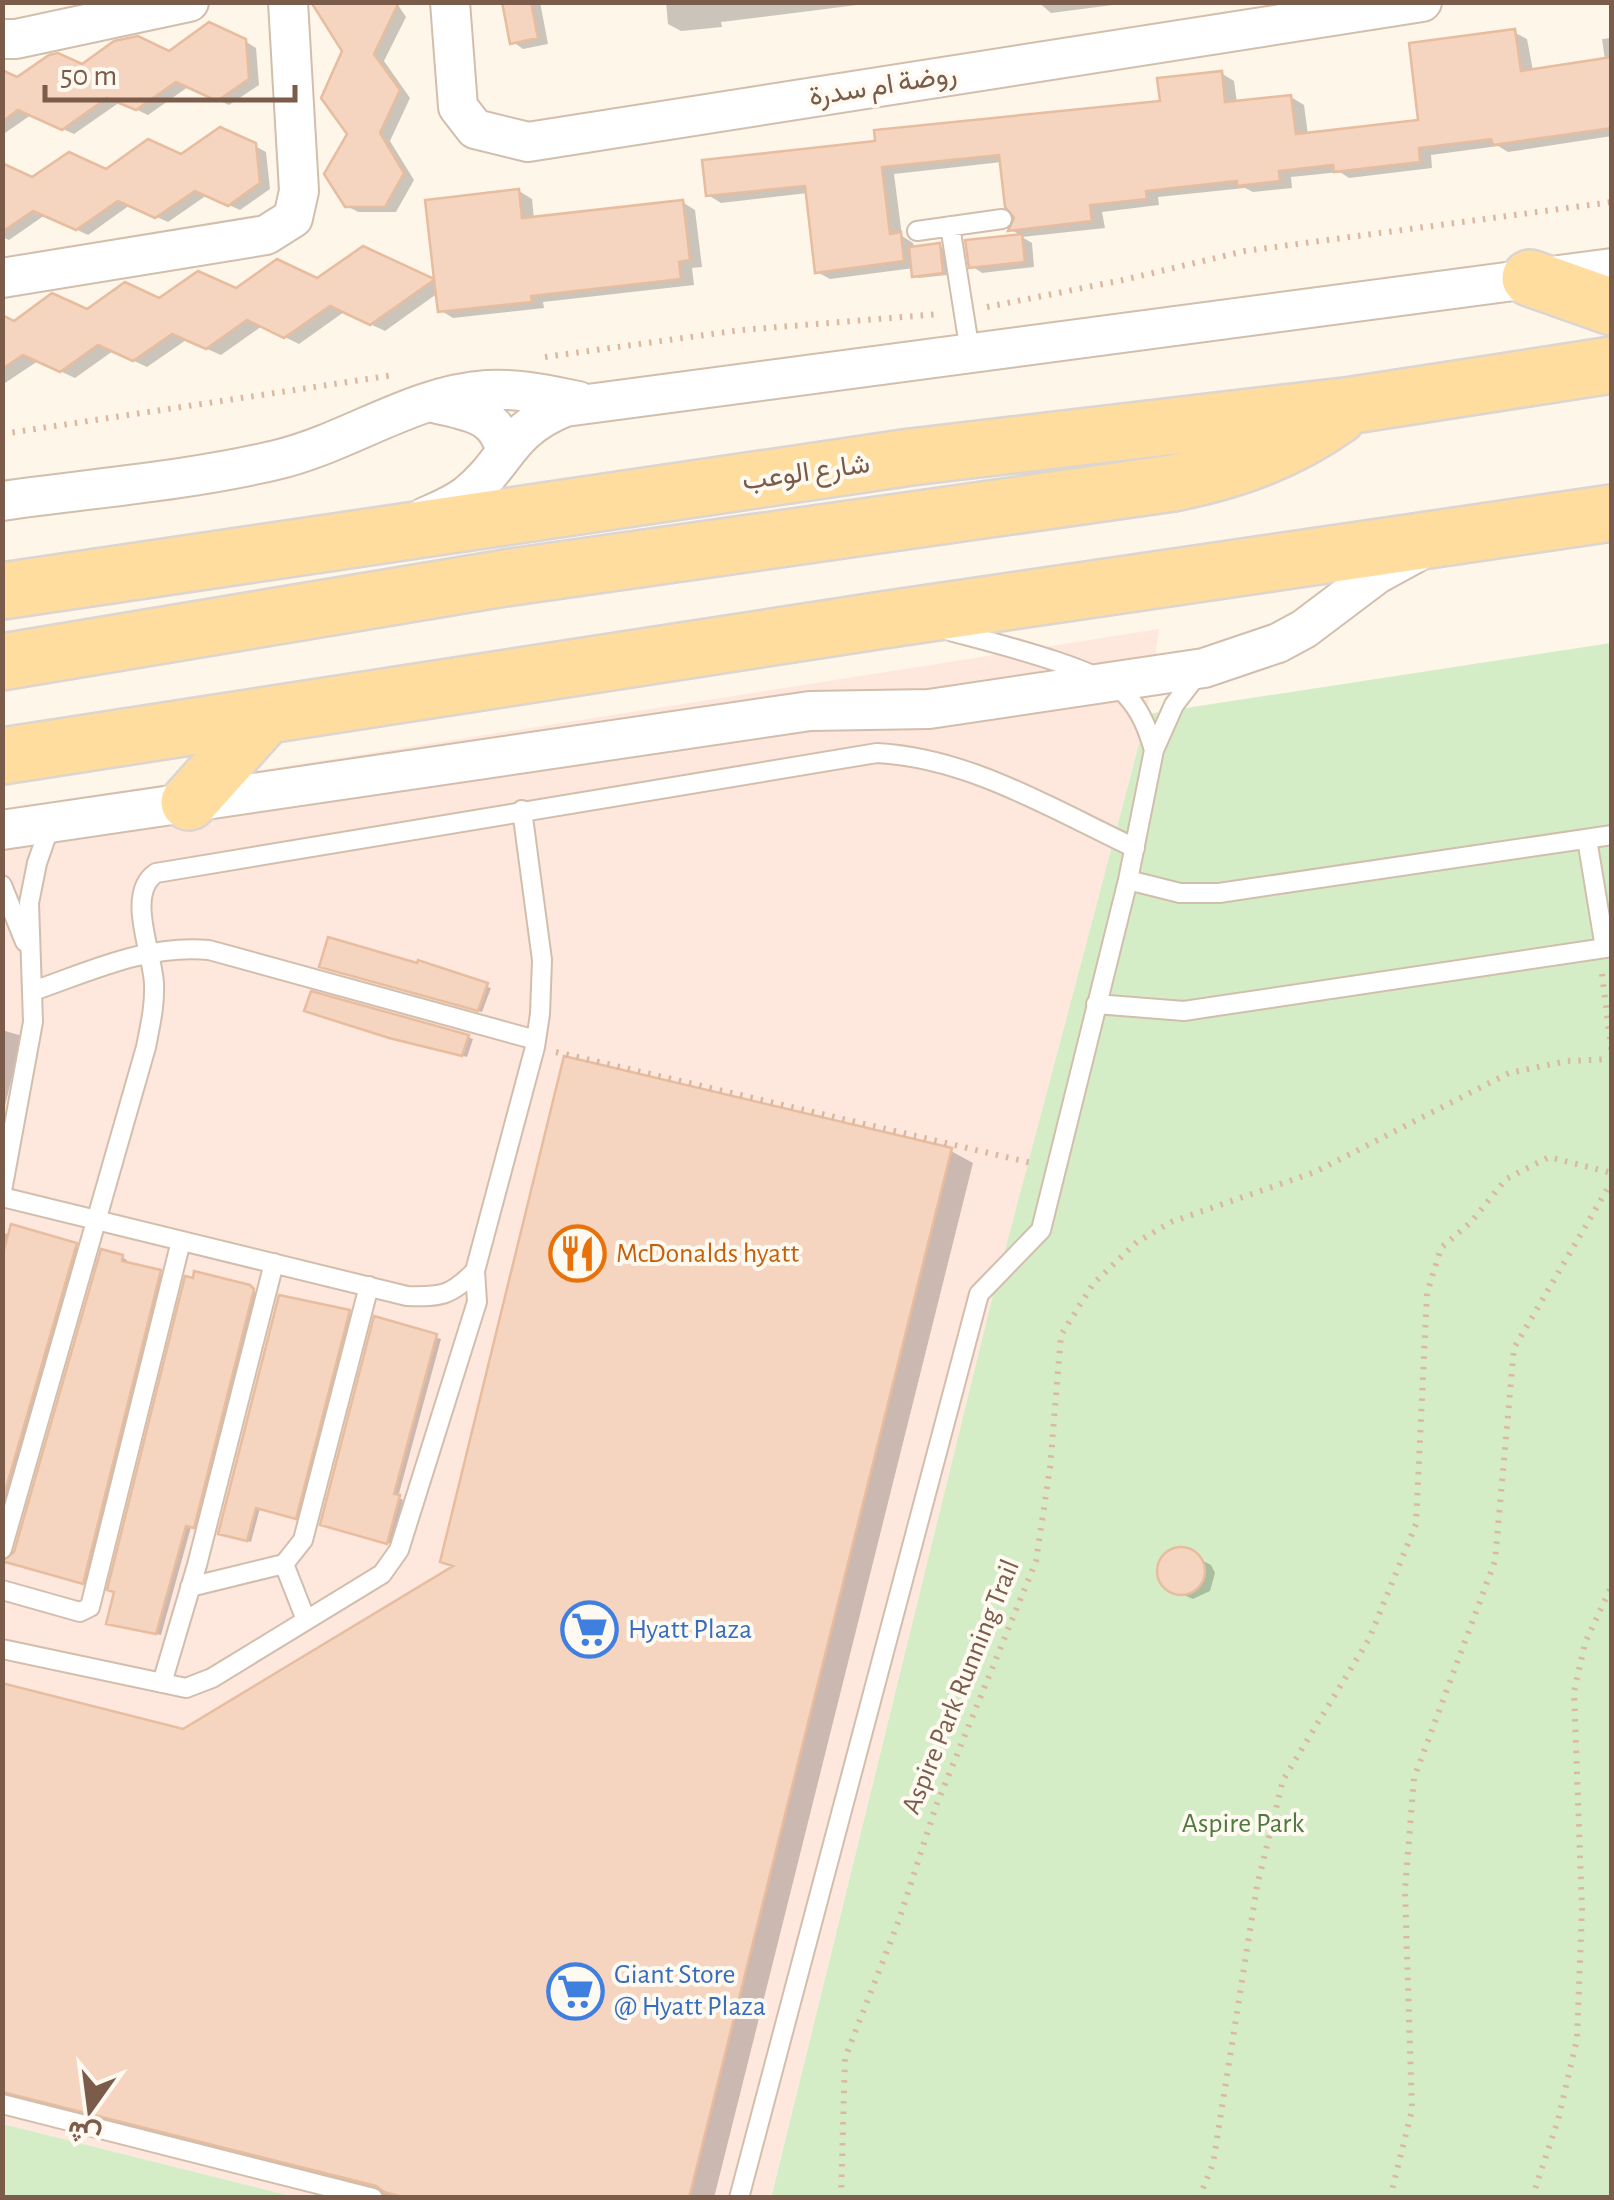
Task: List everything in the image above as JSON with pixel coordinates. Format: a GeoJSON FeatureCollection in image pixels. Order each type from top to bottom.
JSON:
{"type":"FeatureCollection","features":[{"type":"Feature","properties":{"kind":"main road"},"geometry":{"type":"LineString","coordinates":[[1530,278],[1612,308]]}},
{"type":"Feature","properties":{"kind":"main road","name":"شارع الوعب"},"geometry":{"type":"LineString","coordinates":[[2,591],[911,458],[1353,406],[1612,366]]}},
{"type":"Feature","properties":{"kind":"main road"},"geometry":{"type":"LineString","coordinates":[[2,662],[504,578],[1222,474],[1269,457],[1313,434],[1353,406]]}},
{"type":"Feature","properties":{"kind":"main road"},"geometry":{"type":"LineString","coordinates":[[2,756],[896,618],[1612,513]]}},
{"type":"Feature","properties":{"kind":"main road"},"geometry":{"type":"LineString","coordinates":[[2,691],[387,631],[466,602],[504,578]]}},
{"type":"Feature","properties":{"kind":"main road"},"geometry":{"type":"LineString","coordinates":[[189,802],[266,717]]}},
{"type":"Feature","properties":{"kind":"street"},"geometry":{"type":"LineString","coordinates":[[2,39],[189,2]]}},
{"type":"Feature","properties":{"kind":"street"},"geometry":{"type":"LineString","coordinates":[[2,278],[266,235],[293,218],[299,191],[288,2]]}},
{"type":"Feature","properties":{"kind":"street","name":"روضة ام سدرة"},"geometry":{"type":"LineString","coordinates":[[450,2],[458,106],[475,129],[528,142],[1321,10],[1422,2]]}},
{"type":"Feature","properties":{"kind":"street"},"geometry":{"type":"LineString","coordinates":[[382,536],[464,498],[522,431],[542,416],[565,407],[1612,268]]}},
{"type":"Feature","properties":{"kind":"street"},"geometry":{"type":"LineString","coordinates":[[2,501],[279,459],[432,402],[470,392],[509,390],[590,403]]}},
{"type":"Feature","properties":{"kind":"street"},"geometry":{"type":"LineString","coordinates":[[432,402],[483,416],[502,437],[504,450]]}},
{"type":"Feature","properties":{"kind":"street"},"geometry":{"type":"LineString","coordinates":[[2,830],[810,711],[929,708],[1204,668],[1278,643],[1406,557],[1467,533]]}},
{"type":"Feature","properties":{"kind":"lane"},"geometry":{"type":"LineString","coordinates":[[917,232],[1002,219]]}},
{"type":"Feature","properties":{"kind":"lane"},"geometry":{"type":"LineString","coordinates":[[950,226],[970,352]]}},
{"type":"Feature","properties":{"kind":"lane"},"geometry":{"type":"LineString","coordinates":[[896,618],[991,642],[1110,682],[1138,711],[1154,750]]}},
{"type":"Feature","properties":{"kind":"lane"},"geometry":{"type":"LineString","coordinates":[[739,2198],[979,1294],[1041,1230],[1128,880],[1154,750],[1174,705],[1204,668]]}},
{"type":"Feature","properties":{"kind":"lane"},"geometry":{"type":"LineString","coordinates":[[2,1549],[152,1019],[154,985],[140,896],[148,878],[156,873],[877,754],[903,755],[978,774],[1135,848]]}},
{"type":"Feature","properties":{"kind":"lane"},"geometry":{"type":"LineString","coordinates":[[2,1649],[186,1688],[212,1678],[382,1574],[399,1550],[477,1302],[475,1271],[536,1043],[542,960],[522,810]]}},
{"type":"Feature","properties":{"kind":"lane"},"geometry":{"type":"LineString","coordinates":[[52,822],[32,883],[30,1036],[2,1194],[408,1296],[437,1297],[458,1289],[475,1271]]}},
{"type":"Feature","properties":{"kind":"lane"},"geometry":{"type":"LineString","coordinates":[[1128,880],[1180,893],[1219,893],[1612,835]]}},
{"type":"Feature","properties":{"kind":"lane"},"geometry":{"type":"LineString","coordinates":[[1096,1004],[1184,1010],[1608,947],[1587,839]]}},
{"type":"Feature","properties":{"kind":"lane"},"geometry":{"type":"LineString","coordinates":[[2,885],[29,952]]}},
{"type":"Feature","properties":{"kind":"lane"},"geometry":{"type":"LineString","coordinates":[[33,992],[148,951],[209,950],[536,1043]]}},
{"type":"Feature","properties":{"kind":"lane"},"geometry":{"type":"LineString","coordinates":[[2,1590],[80,1612],[90,1606],[181,1241]]}},
{"type":"Feature","properties":{"kind":"lane"},"geometry":{"type":"LineString","coordinates":[[162,1683],[274,1263]]}},
{"type":"Feature","properties":{"kind":"lane"},"geometry":{"type":"LineString","coordinates":[[190,1587],[284,1564],[303,1540],[369,1286]]}},
{"type":"Feature","properties":{"kind":"lane"},"geometry":{"type":"LineString","coordinates":[[284,1564],[306,1620]]}},
{"type":"Feature","properties":{"kind":"lane"},"geometry":{"type":"LineString","coordinates":[[2,2104],[373,2198]]}},
{"type":"Feature","properties":{"kind":"path"},"geometry":{"type":"LineString","coordinates":[[542,358],[740,330],[964,312],[1245,251],[1612,202]]}},
{"type":"Feature","properties":{"kind":"path"},"geometry":{"type":"LineString","coordinates":[[2,434],[398,375]]}},
{"type":"Feature","properties":{"kind":"path","name":"Aspire Park Running Trail"},"geometry":{"type":"LineString","coordinates":[[841,2198],[844,2058],[900,1920],[936,1806],[1036,1561],[1050,1468],[1061,1335],[1093,1284],[1136,1242],[1171,1222],[1315,1172],[1509,1073],[1566,1061],[1612,1057],[1601,983],[1608,947]]}},
{"type":"Feature","properties":{"kind":"path"},"geometry":{"type":"LineString","coordinates":[[536,1043],[1056,1169]]}},
{"type":"Feature","properties":{"kind":"path"},"geometry":{"type":"LineString","coordinates":[[1199,2198],[1214,2164],[1257,1886],[1282,1780],[1369,1639],[1416,1524],[1428,1293],[1441,1248],[1471,1222],[1506,1179],[1549,1157],[1612,1173]]}},
{"type":"Feature","properties":{"kind":"path"},"geometry":{"type":"LineString","coordinates":[[1390,2198],[1412,2110],[1406,1890],[1414,1778],[1495,1561],[1514,1348],[1612,1181]]}},
{"type":"Feature","properties":{"kind":"path"},"geometry":{"type":"LineString","coordinates":[[1532,2198],[1558,2120],[1577,2039],[1582,1909],[1574,1692],[1585,1643],[1612,1585]]}},
{"type":"Feature","properties":{"kind":"shaded area"},"geometry":{"type":"Polygon","coordinates":[[[1159,629],[1147,714],[991,1303],[771,2197],[295,2197],[3,2124],[2,811],[1159,629]]]}},
{"type":"Feature","properties":{"kind":"green space","name":"Aspire Park"},"geometry":{"type":"Polygon","coordinates":[[[1611,643],[1611,2197],[771,2198],[991,1303],[1147,714],[1611,643]]]}},
{"type":"Feature","properties":{"kind":"green space"},"geometry":{"type":"Polygon","coordinates":[[[3,2124],[295,2197],[3,2197],[3,2124]]]}},
{"type":"Feature","properties":{"kind":"building"},"geometry":{"type":"Polygon","coordinates":[[[311,2],[399,2],[374,54],[400,90],[380,133],[404,173],[385,207],[345,207],[324,174],[347,134],[321,98],[342,51],[311,2]]]}},
{"type":"Feature","properties":{"kind":"building"},"geometry":{"type":"Polygon","coordinates":[[[502,2],[531,2],[538,38],[510,44],[502,2]]]}},
{"type":"Feature","properties":{"kind":"building"},"geometry":{"type":"Polygon","coordinates":[[[209,22],[246,39],[249,79],[217,101],[176,82],[136,110],[107,98],[62,130],[18,110],[2,122],[2,70],[17,77],[58,53],[82,64],[114,41],[138,36],[169,51],[209,22]]]}},
{"type":"Feature","properties":{"kind":"building"},"geometry":{"type":"Polygon","coordinates":[[[1515,29],[1521,71],[1612,57],[1612,128],[1493,145],[1491,139],[1419,148],[1420,162],[1334,172],[1333,165],[1279,171],[1280,181],[1237,186],[1237,181],[1146,191],[1147,199],[1090,205],[1092,221],[1008,231],[1014,218],[1005,207],[999,155],[882,167],[890,234],[901,232],[904,261],[815,273],[805,186],[706,196],[702,160],[875,141],[874,130],[1160,101],[1157,78],[1222,71],[1225,102],[1291,95],[1296,134],[1418,120],[1409,43],[1515,29]]]}},
{"type":"Feature","properties":{"kind":"building"},"geometry":{"type":"Polygon","coordinates":[[[220,127],[256,143],[260,183],[228,206],[195,191],[155,218],[118,201],[76,230],[33,211],[2,232],[2,163],[32,177],[69,152],[106,169],[148,139],[181,154],[220,127]]]}},
{"type":"Feature","properties":{"kind":"building"},"geometry":{"type":"Polygon","coordinates":[[[519,189],[522,218],[683,200],[690,260],[679,262],[681,279],[531,296],[532,302],[438,312],[434,280],[370,325],[330,306],[284,338],[247,320],[206,349],[172,334],[133,361],[98,345],[60,372],[23,355],[2,369],[2,315],[14,321],[52,293],[87,309],[125,282],[159,298],[198,271],[236,288],[277,259],[317,278],[363,246],[434,279],[425,200],[519,189]]]}},
{"type":"Feature","properties":{"kind":"building"},"geometry":{"type":"Polygon","coordinates":[[[1022,234],[1025,262],[969,268],[965,240],[1022,234]]]}},
{"type":"Feature","properties":{"kind":"building"},"geometry":{"type":"Polygon","coordinates":[[[940,243],[943,273],[912,277],[909,247],[940,243]]]}},
{"type":"Feature","properties":{"kind":"building"},"geometry":{"type":"Polygon","coordinates":[[[328,937],[488,983],[478,1011],[319,967],[328,937]]]}},
{"type":"Feature","properties":{"kind":"building"},"geometry":{"type":"Polygon","coordinates":[[[311,991],[469,1035],[462,1056],[304,1011],[311,991]]]}},
{"type":"Feature","properties":{"kind":"building","name":"Hyatt Plaza"},"geometry":{"type":"Polygon","coordinates":[[[564,1056],[952,1148],[689,2198],[406,2198],[376,2186],[2,2092],[2,1683],[183,1729],[453,1566],[440,1562],[564,1056]]]}},
{"type":"Feature","properties":{"kind":"building"},"geometry":{"type":"Polygon","coordinates":[[[11,1224],[77,1243],[2,1502],[2,1257],[11,1224]]]}},
{"type":"Feature","properties":{"kind":"building"},"geometry":{"type":"Polygon","coordinates":[[[101,1249],[123,1255],[122,1261],[161,1270],[83,1584],[2,1561],[14,1552],[101,1249]]]}},
{"type":"Feature","properties":{"kind":"building"},"geometry":{"type":"Polygon","coordinates":[[[194,1271],[254,1289],[194,1528],[186,1526],[156,1634],[106,1624],[114,1592],[107,1590],[185,1276],[193,1278],[194,1271]]]}},
{"type":"Feature","properties":{"kind":"building"},"geometry":{"type":"Polygon","coordinates":[[[279,1295],[350,1310],[296,1519],[256,1508],[247,1541],[218,1534],[279,1295]]]}},
{"type":"Feature","properties":{"kind":"building"},"geometry":{"type":"Polygon","coordinates":[[[374,1316],[437,1334],[394,1494],[400,1495],[387,1544],[320,1525],[374,1316]]]}},
{"type":"Feature","properties":{"kind":"building"},"geometry":{"type":"Polygon","coordinates":[[[1181,1547],[1198,1554],[1205,1571],[1198,1588],[1181,1595],[1164,1588],[1157,1571],[1164,1554],[1181,1547]]]}},
{"type":"Feature","properties":{"kind":"place","name":"McDonalds hyatt"},"geometry":{"type":"Point","coordinates":[577,1254]}},
{"type":"Feature","properties":{"kind":"place","name":"Hyatt Plaza"},"geometry":{"type":"Point","coordinates":[589,1630]}},
{"type":"Feature","properties":{"kind":"place","name":"Giant Store @ Hyatt Plaza"},"geometry":{"type":"Point","coordinates":[575,1991]}}]}
